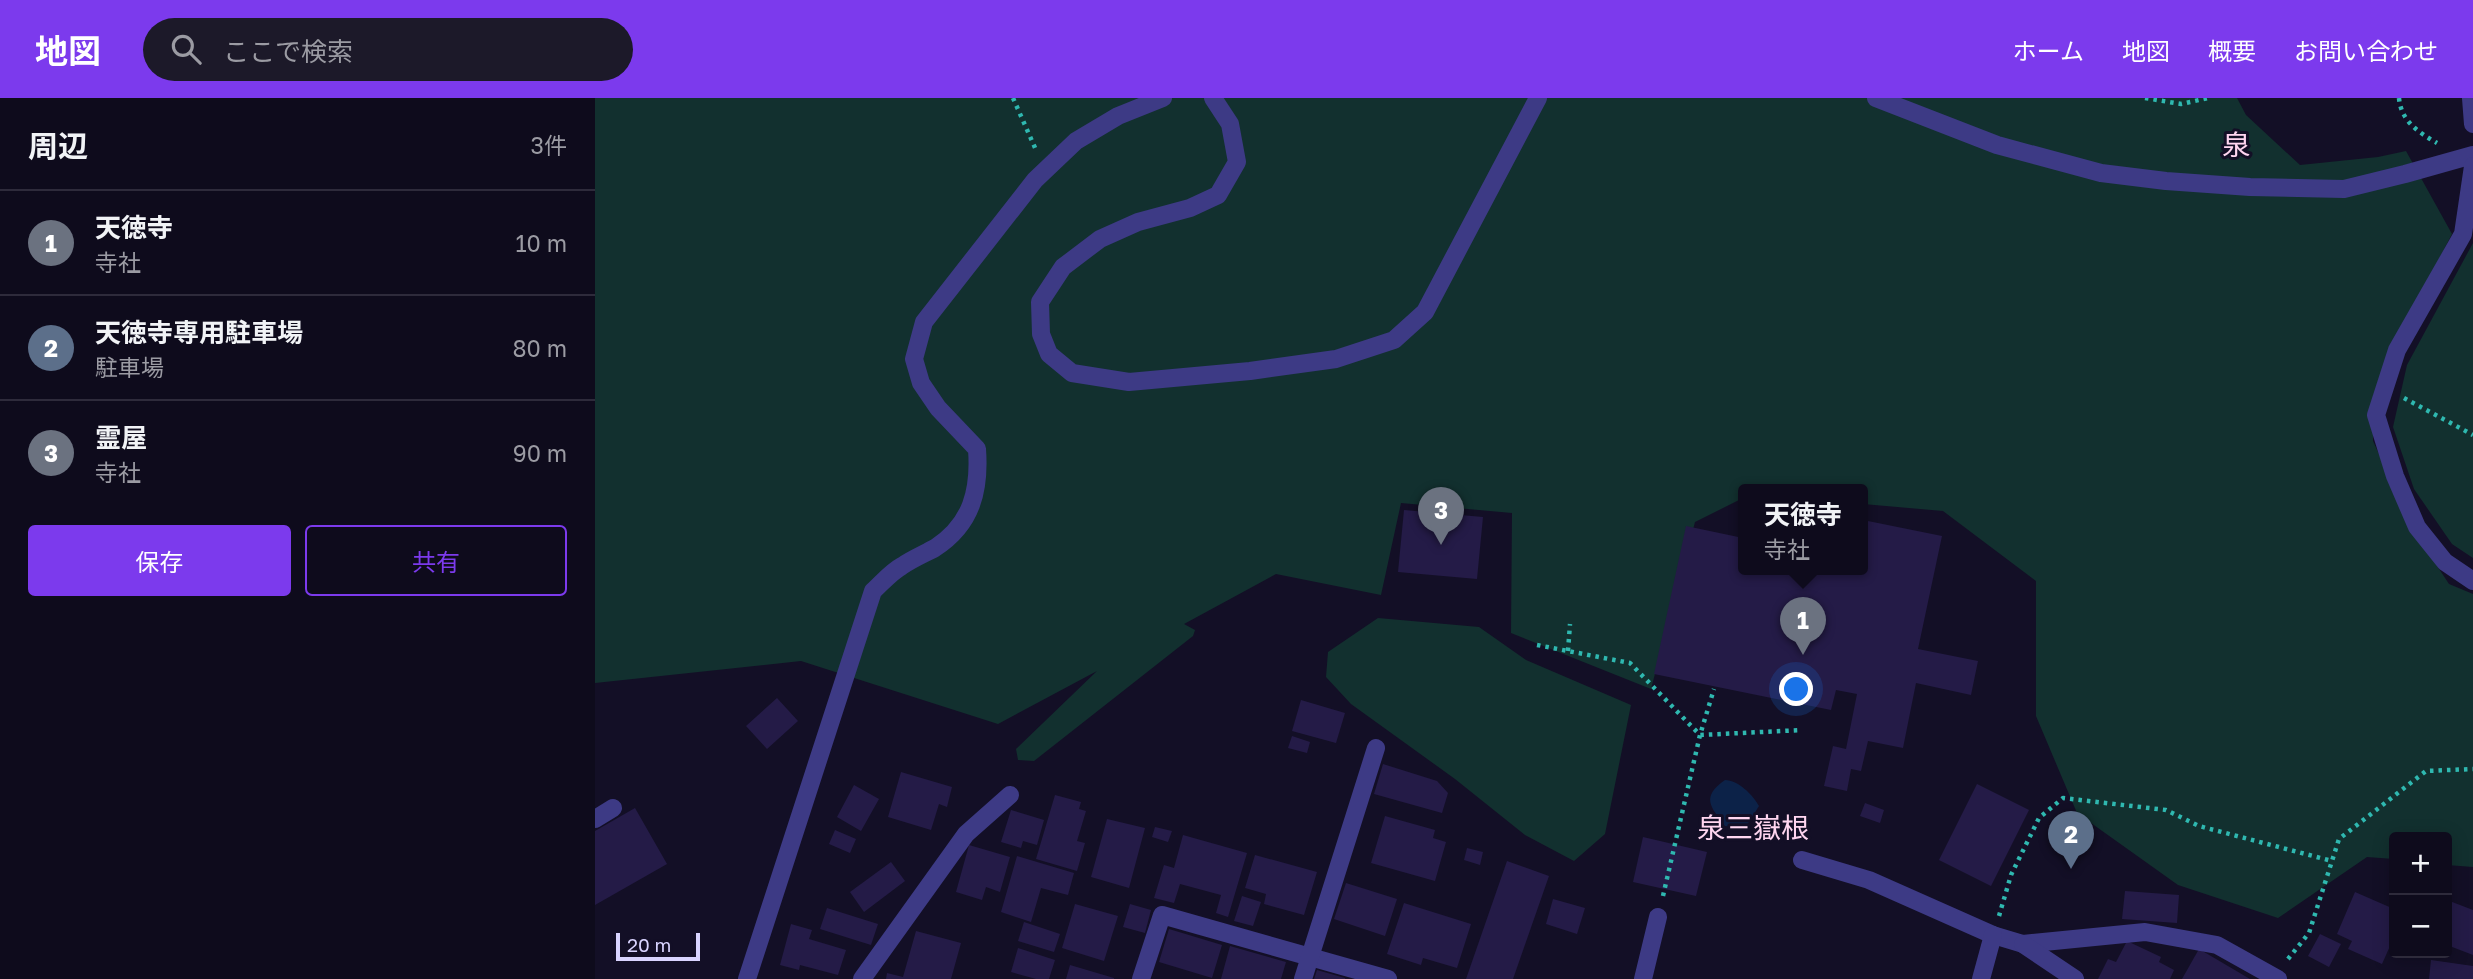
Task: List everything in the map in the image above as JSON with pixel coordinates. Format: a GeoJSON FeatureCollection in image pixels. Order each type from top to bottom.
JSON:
{"type":"FeatureCollection","features":[{"type":"Feature","properties":{"kind":"street"},"geometry":{"type":"LineString","coordinates":[[747,979],[873,591],[900,567],[937,547],[958,530],[971,505],[979,478],[978,449],[938,408],[921,383],[914,359],[924,321],[1035,180],[1076,141],[1118,116],[1163,98]]}},
{"type":"Feature","properties":{"kind":"street"},"geometry":{"type":"LineString","coordinates":[[1213,98],[1230,124],[1237,162],[1218,195],[1190,208],[1138,222],[1100,239],[1063,267],[1040,302],[1041,334],[1049,354],[1072,373],[1129,382],[1250,371],[1336,359],[1394,340],[1425,312],[1538,98]]}},
{"type":"Feature","properties":{"kind":"street"},"geometry":{"type":"LineString","coordinates":[[1875,98],[1997,145],[2101,173],[2166,181],[2250,187],[2344,189],[2473,155]]}},
{"type":"Feature","properties":{"kind":"street"},"geometry":{"type":"LineString","coordinates":[[2472,98],[2473,124]]}},
{"type":"Feature","properties":{"kind":"street"},"geometry":{"type":"LineString","coordinates":[[2473,166],[2463,234],[2397,349],[2376,415],[2395,477],[2417,527],[2445,562],[2473,581]]}},
{"type":"Feature","properties":{"kind":"street"},"geometry":{"type":"LineString","coordinates":[[1303,979],[1376,748]]}},
{"type":"Feature","properties":{"kind":"street"},"geometry":{"type":"LineString","coordinates":[[862,979],[966,834],[1010,794]]}},
{"type":"Feature","properties":{"kind":"street"},"geometry":{"type":"LineString","coordinates":[[595,819],[613,808]]}},
{"type":"Feature","properties":{"kind":"street"},"geometry":{"type":"LineString","coordinates":[[1803,860],[1869,880],[1993,935],[2023,943],[2075,979]]}},
{"type":"Feature","properties":{"kind":"street"},"geometry":{"type":"LineString","coordinates":[[1141,979],[1162,915],[1388,979]]}},
{"type":"Feature","properties":{"kind":"street"},"geometry":{"type":"LineString","coordinates":[[1643,979],[1658,917]]}},
{"type":"Feature","properties":{"kind":"street"},"geometry":{"type":"LineString","coordinates":[[2023,943],[2145,932],[2217,945],[2276,978]]}},
{"type":"Feature","properties":{"kind":"street"},"geometry":{"type":"LineString","coordinates":[[1981,979],[1993,935]]}},
{"type":"Feature","properties":{"kind":"path"},"geometry":{"type":"LineString","coordinates":[[1013,98],[1046,170]]}},
{"type":"Feature","properties":{"kind":"path"},"geometry":{"type":"LineString","coordinates":[[2145,98],[2181,104],[2208,98]]}},
{"type":"Feature","properties":{"kind":"path"},"geometry":{"type":"LineString","coordinates":[[2399,98],[2411,127],[2436,143],[2449,146]]}},
{"type":"Feature","properties":{"kind":"path"},"geometry":{"type":"LineString","coordinates":[[2385,388],[2473,435]]}},
{"type":"Feature","properties":{"kind":"path"},"geometry":{"type":"LineString","coordinates":[[1568,651],[1570,624]]}},
{"type":"Feature","properties":{"kind":"path"},"geometry":{"type":"LineString","coordinates":[[1537,645],[1630,663],[1700,735],[1802,730]]}},
{"type":"Feature","properties":{"kind":"path"},"geometry":{"type":"LineString","coordinates":[[1658,917],[1700,735],[1714,689]]}},
{"type":"Feature","properties":{"kind":"path"},"geometry":{"type":"LineString","coordinates":[[2276,978],[2308,933],[2339,839],[2426,771],[2473,769]]}},
{"type":"Feature","properties":{"kind":"path"},"geometry":{"type":"LineString","coordinates":[[1993,935],[2011,874],[2039,818],[2063,798],[2166,810],[2199,825],[2332,861]]}},
{"type":"Feature","properties":{"kind":"green space"},"geometry":{"type":"Polygon","coordinates":[[[595,98],[2237,98],[2246,115],[2300,165],[2378,157],[2406,151],[2452,234],[2402,330],[2373,396],[2373,441],[2414,531],[2449,584],[2473,594],[2473,867],[2452,865],[2452,832],[2389,832],[2389,859],[2367,857],[2278,918],[2178,885],[2077,813],[2036,716],[2036,581],[1943,511],[1868,504],[1868,484],[1738,484],[1738,500],[1695,522],[1651,689],[1511,633],[1512,513],[1401,503],[1381,595],[1276,574],[1184,624],[1195,630],[1193,636],[1034,761],[1018,760],[1016,749],[1097,671],[998,724],[801,661],[595,683],[595,98]]]}},
{"type":"Feature","properties":{"kind":"green space"},"geometry":{"type":"Polygon","coordinates":[[[2473,243],[2473,558],[2452,544],[2414,489],[2393,427],[2407,365],[2473,243]]]}},
{"type":"Feature","properties":{"kind":"green space"},"geometry":{"type":"Polygon","coordinates":[[[1378,618],[1479,627],[1526,660],[1631,705],[1605,834],[1574,861],[1525,835],[1455,779],[1351,704],[1326,677],[1328,652],[1378,618]]]}},
{"type":"Feature","properties":{"kind":"water"},"geometry":{"type":"Polygon","coordinates":[[[1725,780],[1745,789],[1759,806],[1745,828],[1725,826],[1712,807],[1710,797],[1725,780]]]}},
{"type":"Feature","properties":{"kind":"building"},"geometry":{"type":"Polygon","coordinates":[[[1404,510],[1483,517],[1477,579],[1398,572],[1404,510]]]}},
{"type":"Feature","properties":{"kind":"building"},"geometry":{"type":"Polygon","coordinates":[[[1868,521],[1942,536],[1918,649],[1978,661],[1971,695],[1916,683],[1903,748],[1868,741],[1861,771],[1851,769],[1847,791],[1824,786],[1833,746],[1846,749],[1857,694],[1836,690],[1831,710],[1654,674],[1686,526],[1738,537],[1738,575],[1868,575],[1868,521]]]}},
{"type":"Feature","properties":{"kind":"building"},"geometry":{"type":"Polygon","coordinates":[[[777,698],[798,721],[767,749],[746,726],[777,698]]]}},
{"type":"Feature","properties":{"kind":"building"},"geometry":{"type":"Polygon","coordinates":[[[1301,700],[1345,713],[1336,743],[1292,731],[1301,700]]]}},
{"type":"Feature","properties":{"kind":"building"},"geometry":{"type":"Polygon","coordinates":[[[1292,736],[1310,742],[1307,753],[1288,748],[1292,736]]]}},
{"type":"Feature","properties":{"kind":"building"},"geometry":{"type":"Polygon","coordinates":[[[1383,764],[1437,781],[1448,793],[1442,813],[1374,794],[1383,764]]]}},
{"type":"Feature","properties":{"kind":"building"},"geometry":{"type":"Polygon","coordinates":[[[901,772],[952,787],[947,807],[939,804],[931,830],[888,817],[901,772]]]}},
{"type":"Feature","properties":{"kind":"building"},"geometry":{"type":"Polygon","coordinates":[[[1977,784],[2029,810],[1991,886],[1939,860],[1977,784]]]}},
{"type":"Feature","properties":{"kind":"building"},"geometry":{"type":"Polygon","coordinates":[[[854,785],[879,799],[861,831],[837,817],[854,785]]]}},
{"type":"Feature","properties":{"kind":"building"},"geometry":{"type":"Polygon","coordinates":[[[1055,795],[1081,802],[1079,809],[1086,811],[1077,841],[1085,843],[1077,871],[1036,859],[1055,795]]]}},
{"type":"Feature","properties":{"kind":"building"},"geometry":{"type":"Polygon","coordinates":[[[1865,803],[1884,810],[1880,823],[1860,816],[1865,803]]]}},
{"type":"Feature","properties":{"kind":"building"},"geometry":{"type":"Polygon","coordinates":[[[635,808],[667,864],[595,905],[595,831],[635,808]]]}},
{"type":"Feature","properties":{"kind":"building"},"geometry":{"type":"Polygon","coordinates":[[[1011,810],[1044,820],[1037,845],[1023,841],[1021,848],[1001,842],[1011,810]]]}},
{"type":"Feature","properties":{"kind":"building"},"geometry":{"type":"Polygon","coordinates":[[[1385,816],[1435,830],[1433,838],[1446,842],[1435,881],[1371,863],[1385,816]]]}},
{"type":"Feature","properties":{"kind":"building"},"geometry":{"type":"Polygon","coordinates":[[[1107,819],[1145,828],[1129,888],[1091,877],[1107,819]]]}},
{"type":"Feature","properties":{"kind":"building"},"geometry":{"type":"Polygon","coordinates":[[[1155,827],[1172,831],[1168,842],[1152,837],[1155,827]]]}},
{"type":"Feature","properties":{"kind":"building"},"geometry":{"type":"Polygon","coordinates":[[[835,830],[856,839],[850,853],[829,844],[835,830]]]}},
{"type":"Feature","properties":{"kind":"building"},"geometry":{"type":"Polygon","coordinates":[[[1183,835],[1247,853],[1228,917],[1216,913],[1221,895],[1180,884],[1174,903],[1154,898],[1164,865],[1174,868],[1183,835]]]}},
{"type":"Feature","properties":{"kind":"building"},"geometry":{"type":"Polygon","coordinates":[[[1643,837],[1707,852],[1696,896],[1633,882],[1643,837]]]}},
{"type":"Feature","properties":{"kind":"building"},"geometry":{"type":"Polygon","coordinates":[[[969,845],[1010,857],[1000,892],[986,887],[982,900],[956,892],[969,845]]]}},
{"type":"Feature","properties":{"kind":"building"},"geometry":{"type":"Polygon","coordinates":[[[1467,848],[1483,852],[1480,865],[1464,860],[1467,848]]]}},
{"type":"Feature","properties":{"kind":"building"},"geometry":{"type":"Polygon","coordinates":[[[1255,855],[1317,872],[1304,915],[1264,904],[1266,894],[1245,888],[1255,855]]]}},
{"type":"Feature","properties":{"kind":"building"},"geometry":{"type":"Polygon","coordinates":[[[1017,856],[1074,873],[1068,895],[1041,888],[1031,922],[1001,912],[1017,856]]]}},
{"type":"Feature","properties":{"kind":"building"},"geometry":{"type":"Polygon","coordinates":[[[1507,861],[1549,876],[1513,979],[1466,979],[1507,861]]]}},
{"type":"Feature","properties":{"kind":"building"},"geometry":{"type":"Polygon","coordinates":[[[891,862],[905,881],[864,912],[850,892],[891,862]]]}},
{"type":"Feature","properties":{"kind":"building"},"geometry":{"type":"Polygon","coordinates":[[[1346,883],[1397,899],[1385,936],[1334,919],[1346,883]]]}},
{"type":"Feature","properties":{"kind":"building"},"geometry":{"type":"Polygon","coordinates":[[[2125,891],[2179,895],[2177,923],[2122,919],[2125,891]]]}},
{"type":"Feature","properties":{"kind":"building"},"geometry":{"type":"Polygon","coordinates":[[[2355,892],[2389,907],[2389,948],[2382,964],[2348,949],[2352,941],[2337,934],[2355,892]]]}},
{"type":"Feature","properties":{"kind":"building"},"geometry":{"type":"Polygon","coordinates":[[[1242,896],[1261,902],[1253,926],[1234,921],[1242,896]]]}},
{"type":"Feature","properties":{"kind":"building"},"geometry":{"type":"Polygon","coordinates":[[[1553,899],[1585,908],[1577,934],[1546,924],[1553,899]]]}},
{"type":"Feature","properties":{"kind":"building"},"geometry":{"type":"Polygon","coordinates":[[[2452,902],[2473,910],[2473,955],[2452,947],[2452,902]]]}},
{"type":"Feature","properties":{"kind":"building"},"geometry":{"type":"Polygon","coordinates":[[[1404,903],[1471,924],[1457,968],[1423,958],[1421,965],[1387,954],[1404,903]]]}},
{"type":"Feature","properties":{"kind":"building"},"geometry":{"type":"Polygon","coordinates":[[[1075,904],[1118,916],[1104,961],[1062,948],[1075,904]]]}},
{"type":"Feature","properties":{"kind":"building"},"geometry":{"type":"Polygon","coordinates":[[[1130,904],[1151,910],[1145,933],[1123,927],[1130,904]]]}},
{"type":"Feature","properties":{"kind":"building"},"geometry":{"type":"Polygon","coordinates":[[[827,908],[878,924],[871,945],[820,929],[827,908]]]}},
{"type":"Feature","properties":{"kind":"building"},"geometry":{"type":"Polygon","coordinates":[[[1024,922],[1060,934],[1054,952],[1018,941],[1024,922]]]}},
{"type":"Feature","properties":{"kind":"building"},"geometry":{"type":"Polygon","coordinates":[[[791,924],[812,930],[809,939],[846,950],[838,975],[800,965],[799,970],[780,965],[791,924]]]}},
{"type":"Feature","properties":{"kind":"building"},"geometry":{"type":"Polygon","coordinates":[[[1169,929],[1222,945],[1212,978],[1159,962],[1169,929]]]}},
{"type":"Feature","properties":{"kind":"building"},"geometry":{"type":"Polygon","coordinates":[[[916,931],[961,943],[951,979],[886,979],[887,973],[903,977],[916,931]]]}},
{"type":"Feature","properties":{"kind":"building"},"geometry":{"type":"Polygon","coordinates":[[[2320,934],[2341,944],[2329,967],[2308,956],[2320,934]]]}},
{"type":"Feature","properties":{"kind":"building"},"geometry":{"type":"Polygon","coordinates":[[[2127,941],[2161,957],[2159,962],[2174,970],[2170,979],[2098,979],[2108,959],[2116,962],[2127,941]]]}},
{"type":"Feature","properties":{"kind":"building"},"geometry":{"type":"Polygon","coordinates":[[[1230,946],[1286,962],[1281,979],[1221,979],[1230,946]]]}},
{"type":"Feature","properties":{"kind":"building"},"geometry":{"type":"Polygon","coordinates":[[[1018,948],[1055,960],[1049,979],[1036,979],[1011,972],[1018,948]]]}},
{"type":"Feature","properties":{"kind":"building"},"geometry":{"type":"Polygon","coordinates":[[[2199,949],[2250,979],[2182,979],[2199,949]]]}},
{"type":"Feature","properties":{"kind":"building"},"geometry":{"type":"Polygon","coordinates":[[[2431,960],[2473,966],[2473,979],[2429,979],[2431,960]]]}},
{"type":"Feature","properties":{"kind":"building"},"geometry":{"type":"Polygon","coordinates":[[[1070,965],[1114,978],[1114,979],[1066,979],[1070,965]]]}},
{"type":"Feature","properties":{"kind":"building"},"geometry":{"type":"Polygon","coordinates":[[[1317,970],[1345,978],[1345,979],[1314,979],[1317,970]]]}},
{"type":"Feature","properties":{"kind":"place","name":"霊屋"},"geometry":{"type":"Point","coordinates":[1441,545]}},
{"type":"Feature","properties":{"kind":"place","name":"天徳寺"},"geometry":{"type":"Point","coordinates":[1803,655]}},
{"type":"Feature","properties":{"kind":"place","name":"天徳寺専用駐車場"},"geometry":{"type":"Point","coordinates":[2071,869]}},
{"type":"Feature","properties":{"kind":"district","name":"泉"},"geometry":{"type":"Point","coordinates":[2236,144]}},
{"type":"Feature","properties":{"kind":"district","name":"泉三嶽根"},"geometry":{"type":"Point","coordinates":[1753,827]}}]}
